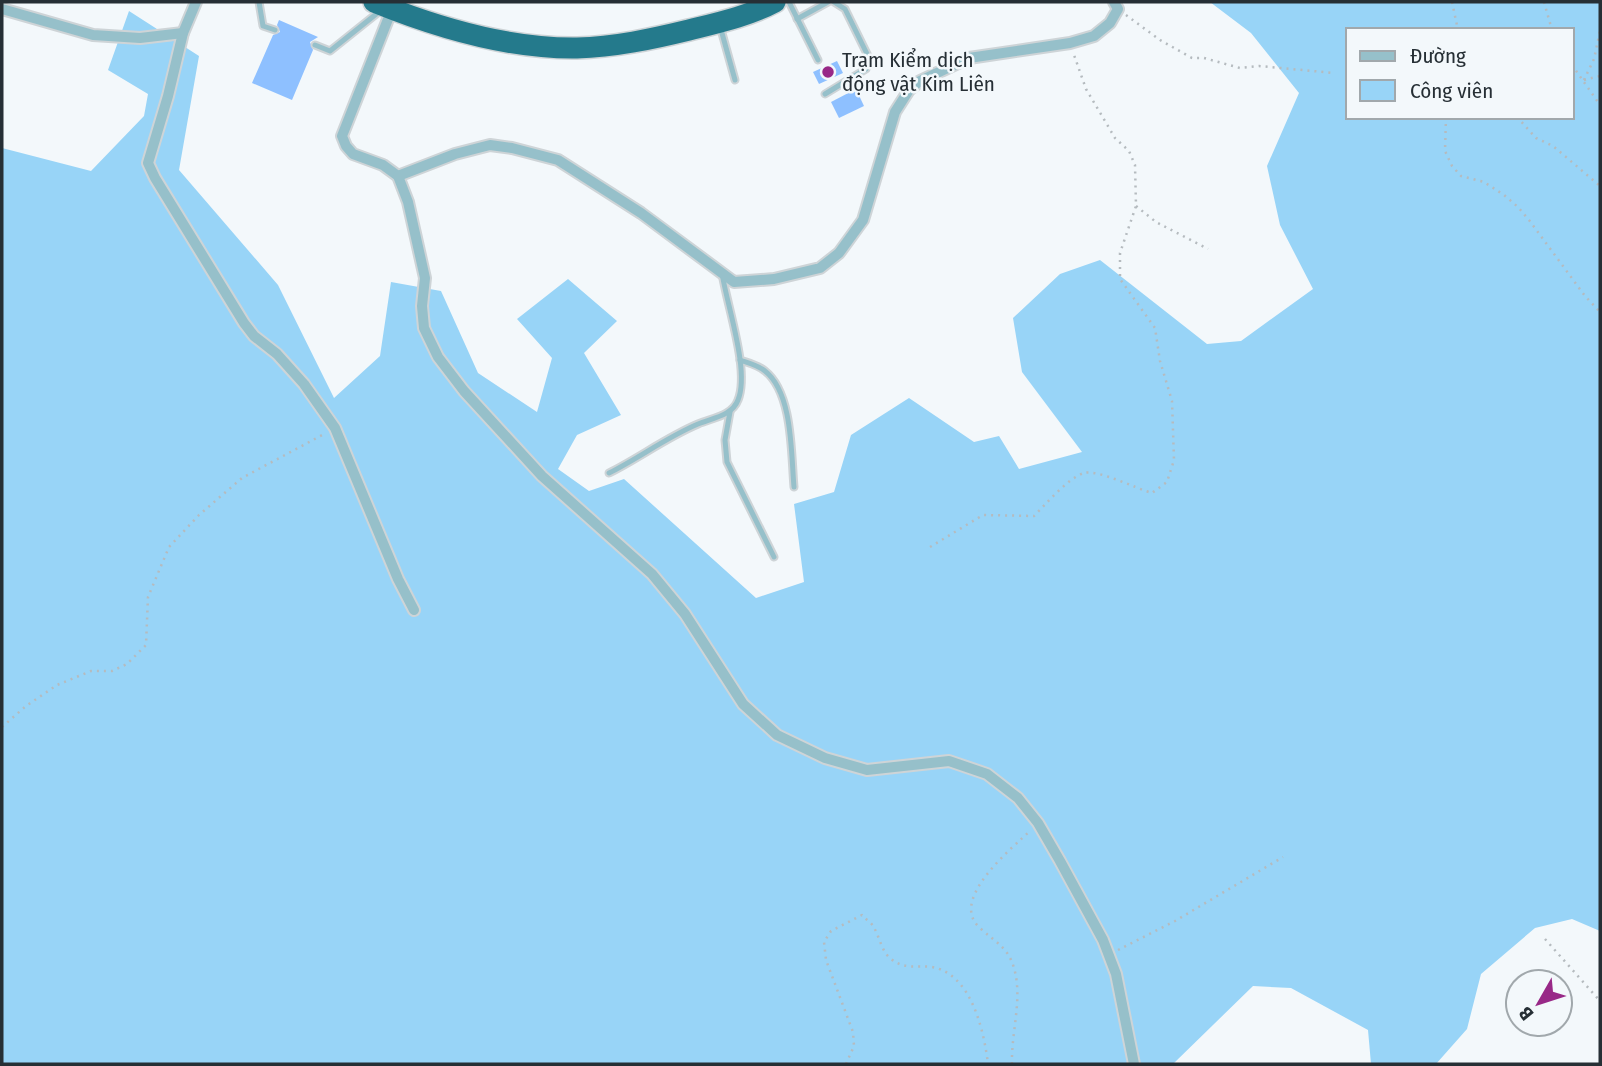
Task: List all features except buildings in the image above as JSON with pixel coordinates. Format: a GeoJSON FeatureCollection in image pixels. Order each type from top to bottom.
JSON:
{"type":"FeatureCollection","features":[{"type":"Feature","properties":{"kind":"highway"},"geometry":{"type":"LineString","coordinates":[[384,6],[447,27],[517,45],[578,48],[642,41],[719,23],[775,2]]}},
{"type":"Feature","properties":{"kind":"street"},"geometry":{"type":"LineString","coordinates":[[196,2],[183,33],[148,163],[244,323],[304,384],[335,428],[398,579],[414,610]]}},
{"type":"Feature","properties":{"kind":"street"},"geometry":{"type":"LineString","coordinates":[[398,176],[455,154],[490,145],[558,160],[641,213],[734,282],[774,279],[820,268],[839,253],[863,219],[895,112],[909,90],[919,81],[969,58],[1070,43],[1094,36],[1110,23],[1116,5]]}},
{"type":"Feature","properties":{"kind":"street"},"geometry":{"type":"LineString","coordinates":[[384,6],[342,136],[345,146],[353,154],[383,165],[398,176],[408,202],[425,278],[422,306],[424,328],[438,357],[464,391],[542,476],[652,574],[685,614],[743,704],[777,735],[824,758],[867,770],[949,761],[987,774],[1018,798],[1038,823],[1067,872],[1109,955],[1116,974],[1134,1064]]}},
{"type":"Feature","properties":{"kind":"street"},"geometry":{"type":"LineString","coordinates":[[2,9],[93,35],[140,38],[183,33]]}},
{"type":"Feature","properties":{"kind":"lane"},"geometry":{"type":"LineString","coordinates":[[259,2],[263,26],[275,30]]}},
{"type":"Feature","properties":{"kind":"lane"},"geometry":{"type":"LineString","coordinates":[[789,2],[818,60]]}},
{"type":"Feature","properties":{"kind":"lane"},"geometry":{"type":"LineString","coordinates":[[797,19],[828,2]]}},
{"type":"Feature","properties":{"kind":"lane"},"geometry":{"type":"LineString","coordinates":[[825,94],[870,64],[845,9],[834,2]]}},
{"type":"Feature","properties":{"kind":"lane"},"geometry":{"type":"LineString","coordinates":[[315,46],[330,51],[384,6]]}},
{"type":"Feature","properties":{"kind":"lane"},"geometry":{"type":"LineString","coordinates":[[719,23],[735,80]]}},
{"type":"Feature","properties":{"kind":"lane"},"geometry":{"type":"LineString","coordinates":[[722,273],[740,360],[740,398],[730,412],[725,440],[727,462],[774,558]]}},
{"type":"Feature","properties":{"kind":"lane"},"geometry":{"type":"LineString","coordinates":[[740,360],[762,368],[775,381],[780,392],[790,435],[794,487]]}},
{"type":"Feature","properties":{"kind":"lane"},"geometry":{"type":"LineString","coordinates":[[609,473],[688,429],[730,412]]}},
{"type":"Feature","properties":{"kind":"path"},"geometry":{"type":"LineString","coordinates":[[1452,2],[1458,28]]}},
{"type":"Feature","properties":{"kind":"path"},"geometry":{"type":"LineString","coordinates":[[1544,2],[1551,28]]}},
{"type":"Feature","properties":{"kind":"path"},"geometry":{"type":"LineString","coordinates":[[1116,5],[1160,40],[1192,58],[1204,58],[1240,68],[1259,66],[1334,73]]}},
{"type":"Feature","properties":{"kind":"path"},"geometry":{"type":"LineString","coordinates":[[1584,80],[1594,59],[1600,31]]}},
{"type":"Feature","properties":{"kind":"path"},"geometry":{"type":"LineString","coordinates":[[930,547],[983,515],[1034,516],[1063,488],[1084,473],[1098,474],[1152,493],[1167,482],[1174,460],[1172,401],[1160,361],[1156,328],[1120,279],[1120,253],[1136,206],[1135,165],[1129,151],[1102,120],[1086,89],[1070,43]]}},
{"type":"Feature","properties":{"kind":"path"},"geometry":{"type":"LineString","coordinates":[[1574,68],[1600,105]]}},
{"type":"Feature","properties":{"kind":"path"},"geometry":{"type":"LineString","coordinates":[[1584,80],[1600,76]]}},
{"type":"Feature","properties":{"kind":"path"},"geometry":{"type":"LineString","coordinates":[[1446,119],[1445,151],[1452,166],[1461,176],[1484,182],[1504,194],[1530,220],[1539,236],[1600,312]]}},
{"type":"Feature","properties":{"kind":"path"},"geometry":{"type":"LineString","coordinates":[[1519,119],[1536,138],[1553,146],[1600,187]]}},
{"type":"Feature","properties":{"kind":"path"},"geometry":{"type":"LineString","coordinates":[[1136,206],[1156,222],[1208,249]]}},
{"type":"Feature","properties":{"kind":"path"},"geometry":{"type":"LineString","coordinates":[[2,727],[26,706],[57,685],[91,671],[112,671],[127,664],[146,645],[148,597],[169,547],[183,531],[242,478],[335,428]]}},
{"type":"Feature","properties":{"kind":"path"},"geometry":{"type":"LineString","coordinates":[[1012,1064],[1018,986],[1015,969],[1005,948],[970,917],[971,906],[997,860],[1038,823]]}},
{"type":"Feature","properties":{"kind":"path"},"geometry":{"type":"LineString","coordinates":[[1109,955],[1283,857]]}},
{"type":"Feature","properties":{"kind":"path"},"geometry":{"type":"LineString","coordinates":[[846,1064],[854,1046],[853,1032],[826,960],[824,942],[831,931],[862,915],[873,926],[889,958],[903,967],[933,967],[946,973],[969,994],[981,1026],[988,1064]]}},
{"type":"Feature","properties":{"kind":"path"},"geometry":{"type":"LineString","coordinates":[[1545,939],[1600,1001]]}},
{"type":"Feature","properties":{"kind":"green space"},"geometry":{"type":"Polygon","coordinates":[[[1210,2],[1600,2],[1600,931],[1572,919],[1535,928],[1481,974],[1467,1029],[1436,1064],[1371,1064],[1368,1030],[1291,988],[1253,986],[1173,1064],[2,1064],[2,148],[91,171],[144,116],[148,94],[108,70],[129,11],[199,56],[179,170],[278,285],[334,398],[380,356],[391,282],[441,291],[478,373],[537,412],[552,358],[517,319],[568,279],[617,321],[584,353],[621,415],[577,435],[558,469],[589,491],[624,479],[756,598],[804,582],[794,504],[834,492],[851,435],[909,398],[974,442],[999,436],[1019,469],[1082,452],[1022,372],[1013,318],[1060,274],[1100,260],[1207,344],[1241,341],[1313,289],[1280,225],[1267,166],[1299,93],[1251,33],[1210,2]]]}},
{"type":"Feature","properties":{"kind":"place","name":"Trạm Kiểm dịch động vật Kim Liên"},"geometry":{"type":"Point","coordinates":[828,72]}}]}
